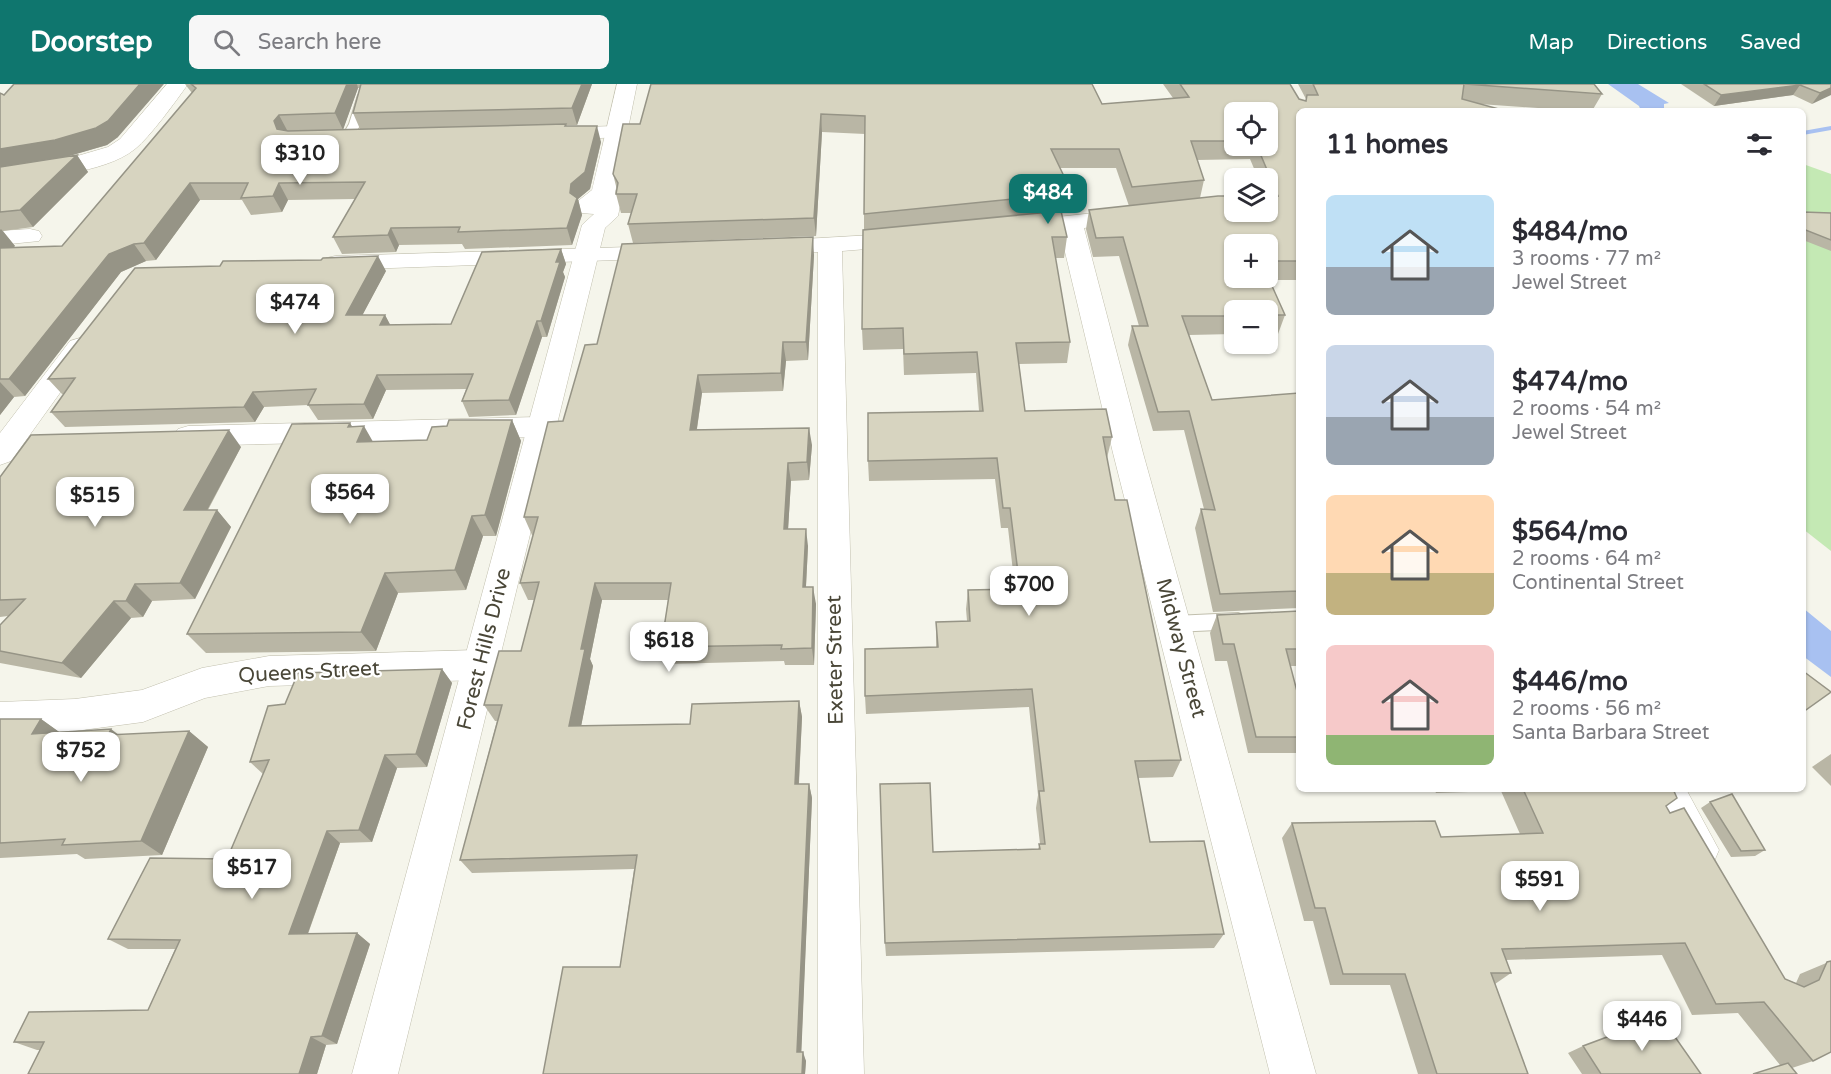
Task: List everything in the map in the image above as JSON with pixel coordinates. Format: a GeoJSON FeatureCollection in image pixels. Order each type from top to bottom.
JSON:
{"type":"FeatureCollection","features":[{"type":"Feature","properties":{"kind":"street"},"geometry":{"type":"LineString","coordinates":[[0,177],[98,158],[118,151],[128,144],[178,84]]}},
{"type":"Feature","properties":{"kind":"street","name":"Forest Hills Drive"},"geometry":{"type":"LineString","coordinates":[[375,1074],[540,428],[595,224],[627,84]]}},
{"type":"Feature","properties":{"kind":"street"},"geometry":{"type":"LineString","coordinates":[[534,134],[616,132]]}},
{"type":"Feature","properties":{"kind":"street"},"geometry":{"type":"LineString","coordinates":[[337,138],[371,138]]}},
{"type":"Feature","properties":{"kind":"street"},"geometry":{"type":"LineString","coordinates":[[993,231],[1152,214]]}},
{"type":"Feature","properties":{"kind":"street","name":"Midway Street"},"geometry":{"type":"LineString","coordinates":[[1070,222],[1293,1074]]}},
{"type":"Feature","properties":{"kind":"street"},"geometry":{"type":"LineString","coordinates":[[314,264],[595,224],[686,252]]}},
{"type":"Feature","properties":{"kind":"street"},"geometry":{"type":"LineString","coordinates":[[0,238],[30,236]]}},
{"type":"Feature","properties":{"kind":"street"},"geometry":{"type":"LineString","coordinates":[[745,249],[928,237]]}},
{"type":"Feature","properties":{"kind":"street","name":"Exeter Street"},"geometry":{"type":"LineString","coordinates":[[830,245],[841,1074]]}},
{"type":"Feature","properties":{"kind":"street"},"geometry":{"type":"LineString","coordinates":[[5,447],[97,324]]}},
{"type":"Feature","properties":{"kind":"street"},"geometry":{"type":"LineString","coordinates":[[165,437],[540,428]]}},
{"type":"Feature","properties":{"kind":"street"},"geometry":{"type":"LineString","coordinates":[[281,462],[295,434]]}},
{"type":"Feature","properties":{"kind":"street"},"geometry":{"type":"LineString","coordinates":[[5,447],[46,440]]}},
{"type":"Feature","properties":{"kind":"street","name":"Queens Street"},"geometry":{"type":"LineString","coordinates":[[0,718],[75,715],[143,706],[202,683],[269,671],[480,665]]}},
{"type":"Feature","properties":{"kind":"street"},"geometry":{"type":"LineString","coordinates":[[1667,792],[1702,855],[1722,883]]}},
{"type":"Feature","properties":{"kind":"lane"},"geometry":{"type":"LineString","coordinates":[[337,138],[355,124],[362,92]]}},
{"type":"Feature","properties":{"kind":"lane"},"geometry":{"type":"LineString","coordinates":[[1174,624],[1256,620]]}},
{"type":"Feature","properties":{"kind":"green space"},"geometry":{"type":"Polygon","coordinates":[[[1806,165],[1831,174],[1831,551],[1806,531],[1806,165]]]}},
{"type":"Feature","properties":{"kind":"water"},"geometry":{"type":"Polygon","coordinates":[[[1608,84],[1638,84],[1669,103],[1664,104],[1664,108],[1640,108],[1608,84]]]}},
{"type":"Feature","properties":{"kind":"water"},"geometry":{"type":"Polygon","coordinates":[[[1806,610],[1831,631],[1831,677],[1806,658],[1806,610]]]}},
{"type":"Feature","properties":{"kind":"building"},"geometry":{"type":"Polygon","coordinates":[[[14,84],[140,84],[108,121],[96,128],[55,140],[0,149],[0,93],[4,95],[14,84]]]}},
{"type":"Feature","properties":{"kind":"building"},"geometry":{"type":"Polygon","coordinates":[[[191,84],[347,84],[335,113],[279,115],[274,121],[277,129],[288,131],[566,124],[565,126],[597,126],[585,172],[571,184],[570,193],[577,198],[567,228],[458,232],[460,227],[391,228],[388,235],[333,237],[365,182],[279,183],[273,196],[241,198],[248,183],[190,183],[144,243],[134,244],[109,254],[9,379],[0,379],[0,248],[62,246],[196,88],[191,84]]]}},
{"type":"Feature","properties":{"kind":"building"},"geometry":{"type":"Polygon","coordinates":[[[361,84],[582,84],[572,108],[353,113],[361,84]]]}},
{"type":"Feature","properties":{"kind":"building"},"geometry":{"type":"Polygon","coordinates":[[[651,84],[1092,84],[1102,104],[1189,97],[1180,84],[1290,84],[1299,99],[1306,101],[1307,95],[1318,95],[1313,84],[1464,84],[1462,99],[1495,108],[1296,108],[1296,261],[1278,261],[1278,234],[1224,234],[1224,288],[1273,288],[1285,315],[1278,315],[1278,300],[1224,300],[1224,316],[1182,316],[1212,400],[1296,393],[1296,591],[1220,594],[1201,509],[1215,510],[1189,411],[1158,412],[1132,326],[1148,326],[1123,237],[1096,238],[1089,210],[1224,196],[1224,222],[1278,222],[1278,168],[1266,168],[1261,156],[1278,156],[1278,102],[1224,102],[1224,141],[1191,141],[1204,180],[1132,187],[1119,149],[1051,149],[1072,193],[864,214],[865,116],[821,114],[814,218],[628,224],[637,194],[616,194],[618,183],[613,174],[623,124],[640,124],[651,84]]]}},
{"type":"Feature","properties":{"kind":"building"},"geometry":{"type":"Polygon","coordinates":[[[1465,84],[1594,84],[1602,94],[1465,84]]]}},
{"type":"Feature","properties":{"kind":"building"},"geometry":{"type":"Polygon","coordinates":[[[1704,84],[1831,84],[1831,88],[1820,93],[1800,85],[1721,95],[1704,84]]]}},
{"type":"Feature","properties":{"kind":"building"},"geometry":{"type":"Polygon","coordinates":[[[77,155],[20,210],[0,212],[0,167],[77,155]]]}},
{"type":"Feature","properties":{"kind":"building"},"geometry":{"type":"Polygon","coordinates":[[[1061,211],[1067,237],[1052,237],[1070,342],[1016,343],[1025,411],[1106,409],[1112,437],[1103,437],[1115,500],[1127,500],[1181,760],[1135,761],[1150,842],[1204,841],[1224,934],[885,943],[880,784],[930,783],[933,852],[1040,849],[1039,844],[1045,844],[1039,791],[1044,791],[1032,689],[865,696],[865,649],[938,647],[936,622],[970,621],[968,590],[1020,589],[1010,508],[1003,508],[997,458],[868,461],[868,413],[983,411],[977,352],[904,354],[903,328],[862,329],[863,230],[1061,211]]]}},
{"type":"Feature","properties":{"kind":"building"},"geometry":{"type":"Polygon","coordinates":[[[1806,212],[1831,213],[1831,240],[1806,230],[1806,212]]]}},
{"type":"Feature","properties":{"kind":"building"},"geometry":{"type":"Polygon","coordinates":[[[813,237],[806,342],[783,342],[781,373],[698,375],[690,430],[809,428],[807,462],[788,463],[784,529],[806,529],[803,587],[813,587],[812,648],[781,649],[782,645],[661,647],[671,583],[595,583],[581,649],[585,649],[569,726],[690,724],[692,704],[799,701],[795,784],[809,784],[797,1052],[803,1052],[802,1074],[543,1074],[563,967],[620,967],[637,855],[460,860],[502,705],[484,705],[499,651],[521,651],[539,582],[520,583],[538,517],[524,517],[548,422],[563,421],[585,345],[597,344],[622,244],[813,237]]]}},
{"type":"Feature","properties":{"kind":"building"},"geometry":{"type":"Polygon","coordinates":[[[561,249],[556,262],[560,262],[541,321],[537,321],[509,400],[462,401],[473,374],[377,375],[364,404],[308,405],[316,389],[253,392],[244,407],[51,412],[75,378],[48,379],[135,268],[220,266],[223,261],[321,260],[323,258],[378,256],[346,315],[385,315],[380,325],[451,324],[482,252],[561,249]]]}},
{"type":"Feature","properties":{"kind":"building"},"geometry":{"type":"Polygon","coordinates":[[[449,420],[512,420],[485,515],[472,516],[455,570],[385,573],[361,632],[187,634],[292,424],[350,423],[348,427],[364,426],[357,442],[427,440],[432,427],[447,426],[449,420]]]}},
{"type":"Feature","properties":{"kind":"building"},"geometry":{"type":"Polygon","coordinates":[[[229,430],[184,510],[217,510],[180,583],[135,584],[126,601],[114,601],[62,663],[0,651],[0,625],[25,599],[0,600],[0,477],[31,435],[229,430]]]}},
{"type":"Feature","properties":{"kind":"building"},"geometry":{"type":"Polygon","coordinates":[[[1296,611],[1296,649],[1286,649],[1296,687],[1296,737],[1256,737],[1234,644],[1223,644],[1217,615],[1296,611]]]}},
{"type":"Feature","properties":{"kind":"building"},"geometry":{"type":"Polygon","coordinates":[[[442,669],[416,754],[385,755],[359,830],[327,831],[289,934],[357,933],[322,1036],[311,1037],[299,1074],[28,1074],[44,1042],[14,1042],[29,1012],[148,1010],[180,940],[108,939],[150,858],[227,859],[269,760],[250,762],[268,706],[285,704],[298,673],[442,669]]]}},
{"type":"Feature","properties":{"kind":"building"},"geometry":{"type":"Polygon","coordinates":[[[1806,673],[1831,692],[1806,710],[1806,673]]]}},
{"type":"Feature","properties":{"kind":"building"},"geometry":{"type":"Polygon","coordinates":[[[0,719],[41,719],[32,734],[111,729],[108,735],[189,731],[141,841],[62,845],[65,839],[0,843],[0,719]]]}},
{"type":"Feature","properties":{"kind":"building"},"geometry":{"type":"Polygon","coordinates":[[[1524,792],[1674,792],[1677,798],[1666,806],[1670,813],[1684,808],[1785,979],[1804,987],[1819,980],[1827,962],[1831,961],[1831,1052],[1813,1061],[1764,1002],[1716,1004],[1685,943],[1502,949],[1511,973],[1491,973],[1528,1074],[1437,1074],[1405,974],[1343,974],[1325,908],[1315,908],[1292,823],[1435,821],[1441,837],[1543,833],[1524,792]]]}},
{"type":"Feature","properties":{"kind":"building"},"geometry":{"type":"Polygon","coordinates":[[[1732,794],[1765,850],[1741,851],[1710,802],[1732,794]]]}},
{"type":"Feature","properties":{"kind":"building"},"geometry":{"type":"Polygon","coordinates":[[[1661,1017],[1701,1074],[1601,1074],[1583,1046],[1661,1017]]]}},
{"type":"Feature","properties":{"kind":"building"},"geometry":{"type":"Polygon","coordinates":[[[1788,1063],[1797,1074],[1753,1074],[1788,1063]]]}},
{"type":"Feature","properties":{"kind":"waterway"},"geometry":{"type":"LineString","coordinates":[[1806,132],[1831,128]]}}]}
